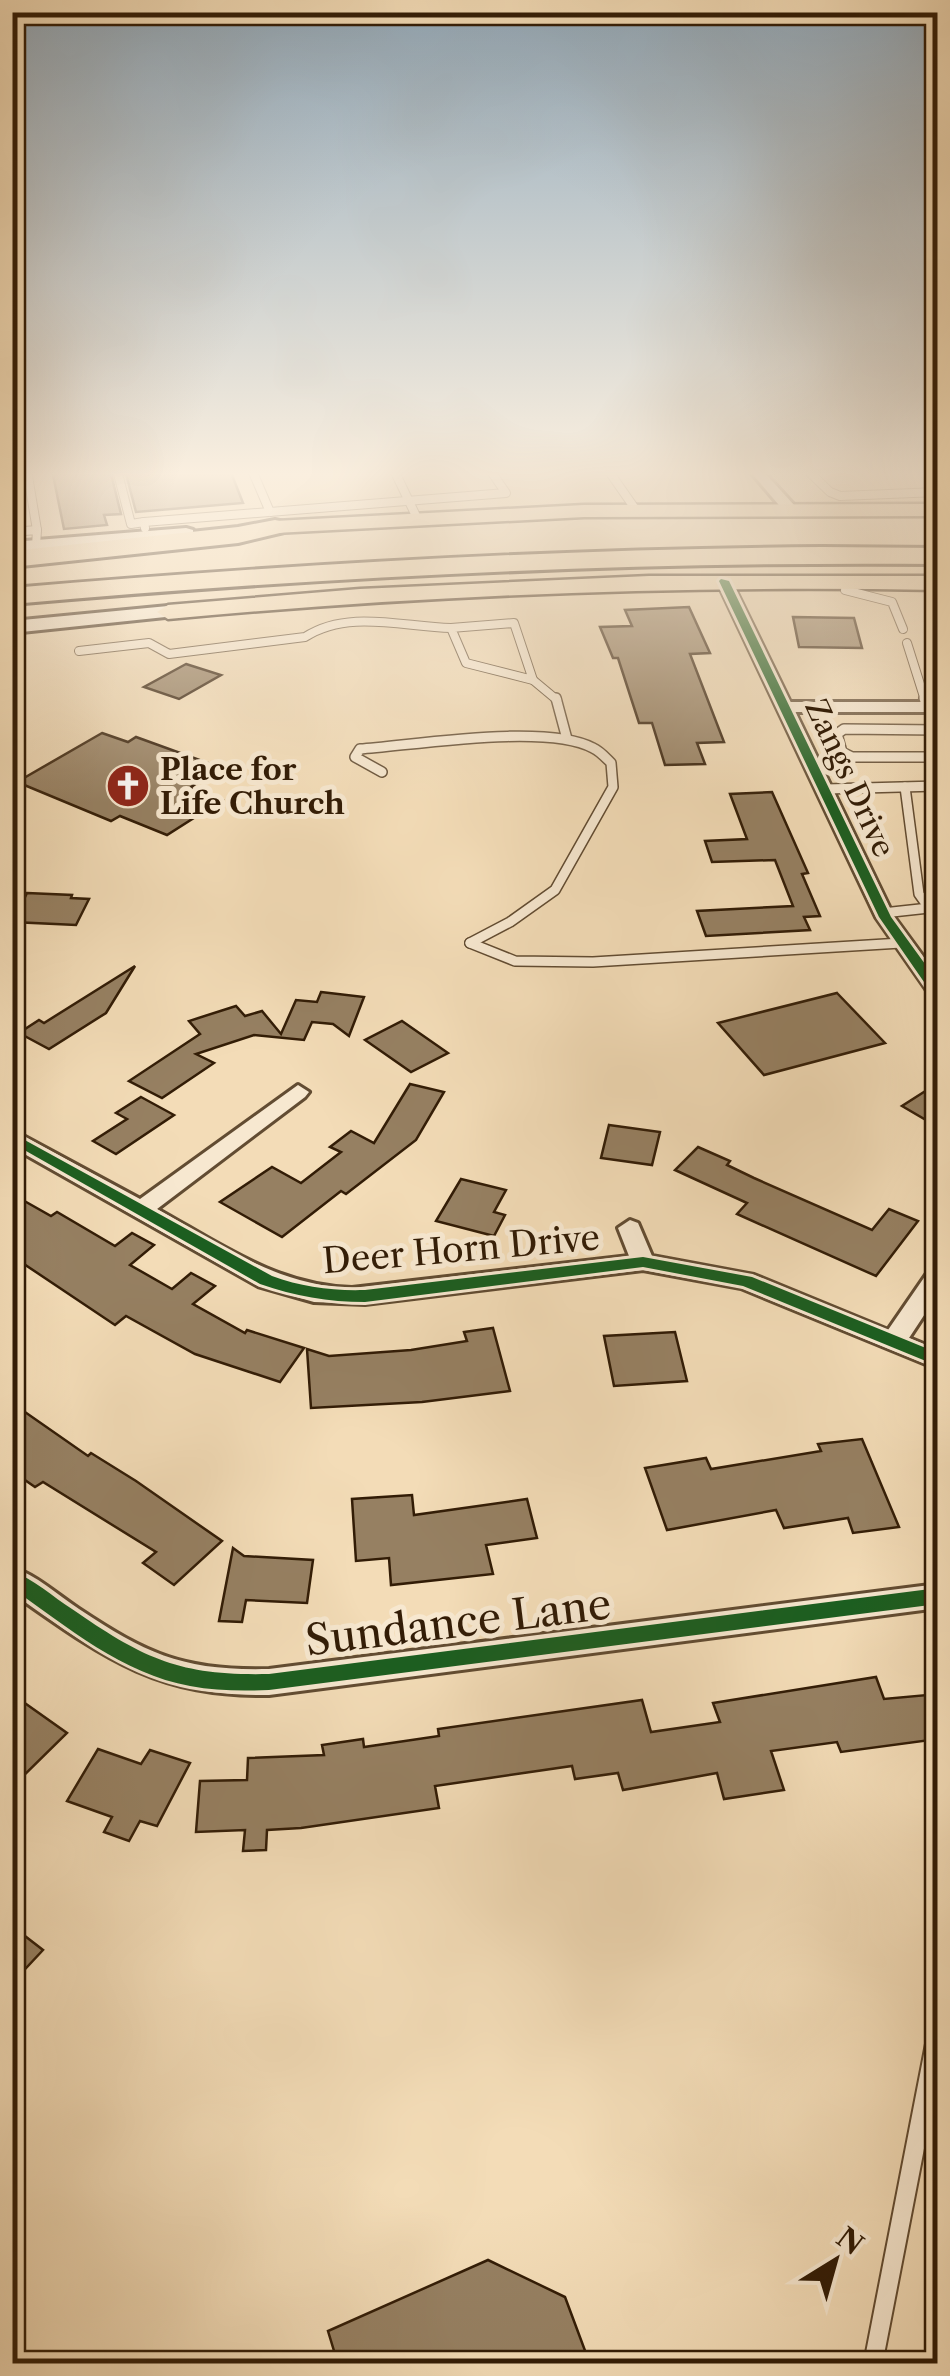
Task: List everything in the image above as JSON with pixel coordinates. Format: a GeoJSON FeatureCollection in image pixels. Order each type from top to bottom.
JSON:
{"type":"FeatureCollection","features":[{"type":"Feature","properties":{"kind":"highway"},"geometry":{"type":"LineString","coordinates":[[12,596],[188,581]]}},
{"type":"Feature","properties":{"kind":"highway"},"geometry":{"type":"LineString","coordinates":[[12,619],[138,608],[168,612]]}},
{"type":"Feature","properties":{"kind":"main road"},"geometry":{"type":"LineString","coordinates":[[12,627],[390,591],[724,581],[938,583]]}},
{"type":"Feature","properties":{"kind":"street","name":"Zangs Drive"},"geometry":{"type":"LineString","coordinates":[[724,581],[883,913],[938,992]]}},
{"type":"Feature","properties":{"kind":"street"},"geometry":{"type":"LineString","coordinates":[[787,707],[932,706]]}},
{"type":"Feature","properties":{"kind":"street"},"geometry":{"type":"LineString","coordinates":[[140,1210],[298,1092]]}},
{"type":"Feature","properties":{"kind":"street","name":"Deer Horn Drive"},"geometry":{"type":"LineString","coordinates":[[12,1136],[266,1280],[325,1297],[642,1262],[746,1281],[938,1360]]}},
{"type":"Feature","properties":{"kind":"street"},"geometry":{"type":"LineString","coordinates":[[630,1228],[642,1262]]}},
{"type":"Feature","properties":{"kind":"street"},"geometry":{"type":"LineString","coordinates":[[892,1342],[938,1275]]}},
{"type":"Feature","properties":{"kind":"street","name":"Sundance Lane"},"geometry":{"type":"LineString","coordinates":[[14,1581],[122,1650],[166,1672],[226,1684],[269,1682],[938,1596]]}},
{"type":"Feature","properties":{"kind":"lane"},"geometry":{"type":"LineString","coordinates":[[845,590],[892,602],[903,629]]}},
{"type":"Feature","properties":{"kind":"lane"},"geometry":{"type":"LineString","coordinates":[[79,650],[149,643],[170,654],[305,637],[314,628],[337,622],[450,628],[514,623],[533,680]]}},
{"type":"Feature","properties":{"kind":"lane"},"geometry":{"type":"LineString","coordinates":[[450,628],[466,663],[533,680],[556,697],[567,738]]}},
{"type":"Feature","properties":{"kind":"lane"},"geometry":{"type":"LineString","coordinates":[[908,642],[932,706]]}},
{"type":"Feature","properties":{"kind":"lane"},"geometry":{"type":"LineString","coordinates":[[938,730],[844,729],[837,734],[842,752],[852,757],[938,757]]}},
{"type":"Feature","properties":{"kind":"lane"},"geometry":{"type":"LineString","coordinates":[[382,772],[354,758],[360,749],[534,736],[567,738],[594,748],[611,762],[613,787],[555,890],[510,922],[470,943],[515,961],[592,962],[901,942]]}},
{"type":"Feature","properties":{"kind":"lane"},"geometry":{"type":"LineString","coordinates":[[905,786],[919,894],[933,908]]}},
{"type":"Feature","properties":{"kind":"lane"},"geometry":{"type":"LineString","coordinates":[[826,788],[938,786]]}},
{"type":"Feature","properties":{"kind":"lane"},"geometry":{"type":"LineString","coordinates":[[883,913],[933,908]]}},
{"type":"Feature","properties":{"kind":"lane"},"geometry":{"type":"LineString","coordinates":[[873,2364],[938,2029]]}},
{"type":"Feature","properties":{"kind":"building"},"geometry":{"type":"Polygon","coordinates":[[[689,607],[710,653],[690,654],[724,742],[697,743],[705,764],[665,765],[652,723],[639,723],[618,658],[613,658],[600,627],[632,626],[625,610],[689,607]]]}},
{"type":"Feature","properties":{"kind":"building"},"geometry":{"type":"Polygon","coordinates":[[[793,617],[854,618],[862,648],[799,647],[793,617]]]}},
{"type":"Feature","properties":{"kind":"building"},"geometry":{"type":"Polygon","coordinates":[[[186,664],[221,675],[179,699],[144,687],[186,664]]]}},
{"type":"Feature","properties":{"kind":"building"},"geometry":{"type":"Polygon","coordinates":[[[102,733],[128,742],[136,737],[219,767],[190,788],[222,800],[167,835],[120,816],[111,821],[17,782],[102,733]]]}},
{"type":"Feature","properties":{"kind":"building"},"geometry":{"type":"Polygon","coordinates":[[[772,792],[808,873],[802,874],[820,916],[804,917],[810,930],[706,936],[697,911],[793,906],[775,860],[712,862],[705,841],[747,839],[730,794],[772,792]]]}},
{"type":"Feature","properties":{"kind":"building"},"geometry":{"type":"Polygon","coordinates":[[[27,893],[89,899],[76,925],[13,922],[27,893]]]}},
{"type":"Feature","properties":{"kind":"building"},"geometry":{"type":"Polygon","coordinates":[[[135,966],[106,1013],[49,1049],[19,1033],[39,1020],[44,1023],[135,966]]]}},
{"type":"Feature","properties":{"kind":"building"},"geometry":{"type":"Polygon","coordinates":[[[321,992],[364,997],[349,1036],[333,1024],[312,1022],[304,1040],[254,1035],[196,1054],[214,1063],[162,1098],[129,1081],[200,1034],[189,1021],[236,1006],[245,1016],[262,1011],[281,1034],[296,1000],[317,1002],[321,992]]]}},
{"type":"Feature","properties":{"kind":"building"},"geometry":{"type":"Polygon","coordinates":[[[837,993],[885,1043],[764,1075],[718,1023],[837,993]]]}},
{"type":"Feature","properties":{"kind":"building"},"geometry":{"type":"Polygon","coordinates":[[[402,1021],[448,1053],[411,1072],[365,1040],[402,1021]]]}},
{"type":"Feature","properties":{"kind":"building"},"geometry":{"type":"Polygon","coordinates":[[[938,1083],[938,1127],[902,1106],[938,1083]]]}},
{"type":"Feature","properties":{"kind":"building"},"geometry":{"type":"Polygon","coordinates":[[[410,1084],[444,1092],[416,1140],[282,1237],[220,1202],[272,1167],[301,1183],[341,1152],[330,1147],[351,1131],[374,1143],[410,1084]]]}},
{"type":"Feature","properties":{"kind":"building"},"geometry":{"type":"Polygon","coordinates":[[[141,1097],[174,1115],[116,1154],[93,1141],[127,1119],[116,1113],[141,1097]]]}},
{"type":"Feature","properties":{"kind":"building"},"geometry":{"type":"Polygon","coordinates":[[[609,1125],[660,1132],[652,1165],[601,1158],[609,1125]]]}},
{"type":"Feature","properties":{"kind":"building"},"geometry":{"type":"Polygon","coordinates":[[[698,1147],[730,1161],[727,1165],[754,1178],[872,1230],[889,1209],[918,1221],[876,1276],[737,1214],[747,1203],[675,1170],[698,1147]]]}},
{"type":"Feature","properties":{"kind":"building"},"geometry":{"type":"Polygon","coordinates":[[[461,1179],[506,1190],[494,1212],[505,1215],[494,1236],[436,1221],[461,1179]]]}},
{"type":"Feature","properties":{"kind":"building"},"geometry":{"type":"Polygon","coordinates":[[[12,1194],[51,1216],[57,1212],[115,1246],[132,1233],[154,1245],[130,1265],[172,1289],[191,1273],[215,1286],[193,1304],[245,1333],[247,1330],[304,1348],[280,1382],[195,1354],[126,1316],[115,1325],[12,1256],[12,1194]]]}},
{"type":"Feature","properties":{"kind":"building"},"geometry":{"type":"Polygon","coordinates":[[[493,1328],[510,1391],[422,1402],[311,1408],[307,1349],[329,1356],[411,1350],[467,1341],[464,1332],[493,1328]]]}},
{"type":"Feature","properties":{"kind":"building"},"geometry":{"type":"Polygon","coordinates":[[[675,1332],[687,1381],[614,1386],[604,1336],[675,1332]]]}},
{"type":"Feature","properties":{"kind":"building"},"geometry":{"type":"Polygon","coordinates":[[[12,1403],[222,1541],[174,1585],[143,1563],[156,1552],[43,1482],[35,1487],[12,1471],[12,1403]]]}},
{"type":"Feature","properties":{"kind":"building"},"geometry":{"type":"Polygon","coordinates":[[[862,1439],[899,1527],[853,1533],[848,1518],[784,1528],[776,1510],[667,1530],[645,1468],[706,1458],[711,1469],[821,1451],[818,1444],[862,1439]]]}},
{"type":"Feature","properties":{"kind":"building"},"geometry":{"type":"Polygon","coordinates":[[[412,1495],[414,1515],[527,1499],[537,1538],[486,1545],[493,1574],[391,1585],[389,1558],[356,1561],[352,1499],[412,1495]]]}},
{"type":"Feature","properties":{"kind":"building"},"geometry":{"type":"Polygon","coordinates":[[[233,1548],[244,1556],[313,1560],[307,1603],[246,1600],[242,1622],[219,1621],[233,1548]]]}},
{"type":"Feature","properties":{"kind":"building"},"geometry":{"type":"Polygon","coordinates":[[[876,1677],[884,1699],[938,1694],[938,1739],[841,1752],[837,1742],[771,1751],[784,1790],[724,1799],[717,1773],[623,1790],[618,1773],[575,1779],[572,1766],[435,1786],[439,1808],[267,1830],[266,1850],[243,1851],[245,1830],[196,1832],[200,1781],[247,1780],[248,1758],[324,1755],[322,1745],[363,1739],[364,1747],[439,1736],[438,1729],[642,1700],[651,1732],[720,1722],[713,1703],[876,1677]]]}},
{"type":"Feature","properties":{"kind":"building"},"geometry":{"type":"Polygon","coordinates":[[[12,1694],[67,1733],[12,1787],[12,1694]]]}},
{"type":"Feature","properties":{"kind":"building"},"geometry":{"type":"Polygon","coordinates":[[[98,1749],[141,1764],[150,1750],[190,1763],[157,1826],[140,1821],[129,1841],[104,1832],[112,1817],[67,1801],[98,1749]]]}},
{"type":"Feature","properties":{"kind":"building"},"geometry":{"type":"Polygon","coordinates":[[[12,1926],[43,1950],[12,1983],[12,1926]]]}},
{"type":"Feature","properties":{"kind":"building"},"geometry":{"type":"Polygon","coordinates":[[[488,2260],[565,2297],[590,2364],[338,2364],[328,2331],[488,2260]]]}},
{"type":"Feature","properties":{"kind":"cycle path"},"geometry":{"type":"LineString","coordinates":[[724,581],[885,917],[938,992]]}},
{"type":"Feature","properties":{"kind":"cycle path"},"geometry":{"type":"LineString","coordinates":[[12,1137],[266,1280],[303,1291],[365,1296],[643,1262],[746,1281],[938,1360]]}},
{"type":"Feature","properties":{"kind":"cycle path"},"geometry":{"type":"LineString","coordinates":[[12,1578],[88,1630],[149,1665],[192,1678],[230,1682],[269,1682],[938,1596]]}},
{"type":"Feature","properties":{"kind":"place","name":"Place for Life Church"},"geometry":{"type":"Point","coordinates":[128,786]}}]}
